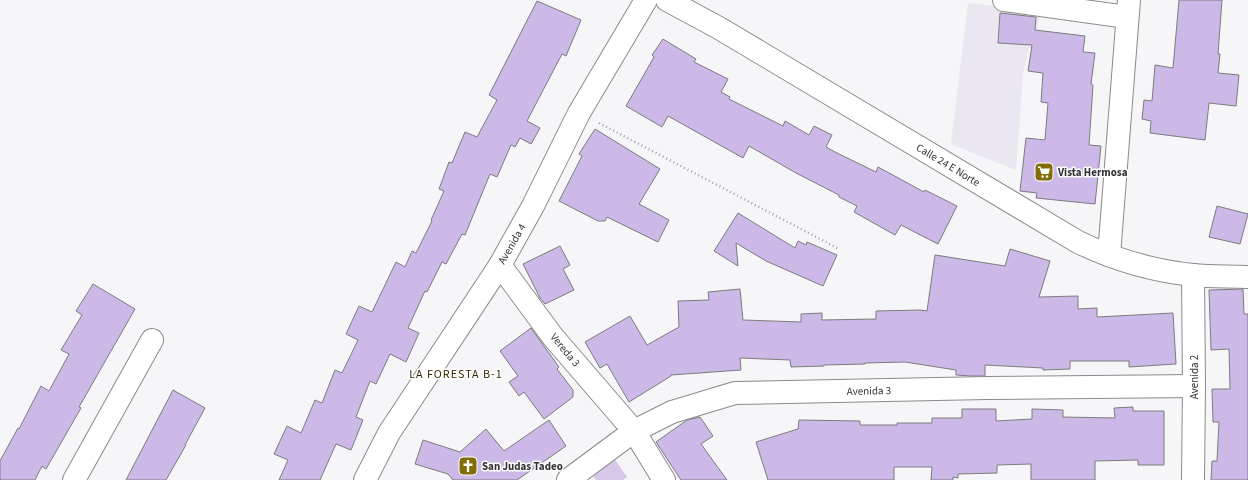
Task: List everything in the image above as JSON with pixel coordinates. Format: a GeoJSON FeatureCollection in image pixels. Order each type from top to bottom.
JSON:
{"type":"FeatureCollection","features":[{"type":"Feature","properties":{"kind":"street","name":"Avenida 4"},"geometry":{"type":"LineString","coordinates":[[364,480],[390,432],[500,265],[533,206],[579,113],[646,0]]}},
{"type":"Feature","properties":{"kind":"street","name":"Calle 24 E Norte"},"geometry":{"type":"LineString","coordinates":[[667,0],[732,36],[1078,242],[1109,255],[1140,264],[1193,275],[1248,276]]}},
{"type":"Feature","properties":{"kind":"street"},"geometry":{"type":"LineString","coordinates":[[1004,0],[1128,8],[1109,255]]}},
{"type":"Feature","properties":{"kind":"street","name":"Vereda 3"},"geometry":{"type":"LineString","coordinates":[[500,265],[553,337],[634,431],[664,480]]}},
{"type":"Feature","properties":{"kind":"street","name":"Avenida 2"},"geometry":{"type":"LineString","coordinates":[[1193,275],[1193,480]]}},
{"type":"Feature","properties":{"kind":"street"},"geometry":{"type":"LineString","coordinates":[[74,480],[152,340]]}},
{"type":"Feature","properties":{"kind":"street","name":"Avenida 3"},"geometry":{"type":"LineString","coordinates":[[568,480],[634,431],[672,412],[735,393],[1194,386]]}},
{"type":"Feature","properties":{"kind":"path"},"geometry":{"type":"LineString","coordinates":[[579,113],[839,249]]}},
{"type":"Feature","properties":{"kind":"shaded area"},"geometry":{"type":"Polygon","coordinates":[[[968,3],[1040,11],[1035,48],[1029,48],[1023,75],[1016,170],[951,144],[968,3]]]}},
{"type":"Feature","properties":{"kind":"shaded area"},"geometry":{"type":"Polygon","coordinates":[[[614,458],[627,477],[623,480],[596,480],[591,473],[614,458]]]}},
{"type":"Feature","properties":{"kind":"building"},"geometry":{"type":"Polygon","coordinates":[[[1179,0],[1222,0],[1218,73],[1239,75],[1236,106],[1209,103],[1205,140],[1150,133],[1151,121],[1142,119],[1144,100],[1152,101],[1155,65],[1173,68],[1179,0]]]}},
{"type":"Feature","properties":{"kind":"building"},"geometry":{"type":"Polygon","coordinates":[[[537,1],[581,20],[566,56],[562,54],[527,121],[540,128],[531,144],[520,138],[515,147],[511,145],[497,177],[490,174],[465,235],[462,234],[446,264],[442,262],[427,292],[425,291],[408,328],[419,333],[406,362],[390,354],[376,384],[370,381],[356,417],[363,420],[351,450],[336,444],[320,480],[279,480],[288,460],[274,454],[287,426],[301,433],[315,400],[322,403],[335,370],[342,373],[358,340],[346,334],[359,306],[372,312],[396,262],[405,267],[412,251],[416,253],[432,221],[431,220],[444,191],[439,189],[449,162],[452,163],[465,132],[477,137],[497,100],[489,95],[537,1]]]}},
{"type":"Feature","properties":{"kind":"building"},"geometry":{"type":"Polygon","coordinates":[[[1000,13],[1036,17],[1035,30],[1085,36],[1083,52],[1095,53],[1091,84],[1093,85],[1089,145],[1101,146],[1095,204],[1036,198],[1037,193],[1020,191],[1026,138],[1045,140],[1048,103],[1041,102],[1043,73],[1028,71],[1032,45],[998,43],[1000,13]]]}},
{"type":"Feature","properties":{"kind":"building"},"geometry":{"type":"Polygon","coordinates":[[[663,39],[696,59],[694,62],[728,79],[721,92],[730,97],[729,99],[783,126],[785,121],[809,135],[814,126],[832,135],[826,147],[876,172],[878,167],[924,192],[925,190],[957,206],[938,244],[901,225],[895,235],[854,212],[857,206],[839,197],[839,195],[796,173],[749,146],[743,158],[668,116],[662,127],[626,106],[654,57],[652,55],[663,39]]]}},
{"type":"Feature","properties":{"kind":"building"},"geometry":{"type":"Polygon","coordinates":[[[595,129],[660,169],[639,204],[669,220],[658,242],[607,217],[605,221],[598,221],[559,201],[582,156],[579,154],[595,129]]]}},
{"type":"Feature","properties":{"kind":"building"},"geometry":{"type":"Polygon","coordinates":[[[1217,206],[1248,214],[1240,244],[1209,237],[1217,206]]]}},
{"type":"Feature","properties":{"kind":"building"},"geometry":{"type":"Polygon","coordinates":[[[738,213],[795,248],[798,241],[806,245],[807,242],[837,255],[823,286],[766,261],[736,243],[738,266],[714,251],[738,213]]]}},
{"type":"Feature","properties":{"kind":"building"},"geometry":{"type":"Polygon","coordinates":[[[560,246],[570,265],[563,269],[574,290],[545,304],[540,298],[523,264],[560,246]]]}},
{"type":"Feature","properties":{"kind":"building"},"geometry":{"type":"Polygon","coordinates":[[[1010,249],[1050,261],[1039,297],[1078,296],[1078,309],[1097,308],[1097,317],[1173,313],[1176,364],[1129,367],[1129,361],[1070,361],[1070,369],[1043,370],[1043,368],[985,365],[985,376],[971,376],[956,375],[956,370],[905,362],[791,367],[790,360],[740,358],[741,370],[671,375],[629,402],[607,364],[600,368],[585,342],[630,316],[647,345],[679,327],[678,301],[709,300],[708,292],[740,289],[743,320],[801,322],[801,314],[822,313],[822,320],[876,319],[876,311],[927,311],[935,255],[1005,266],[1010,249]]]}},
{"type":"Feature","properties":{"kind":"building"},"geometry":{"type":"Polygon","coordinates":[[[93,284],[135,309],[79,407],[81,408],[46,469],[42,466],[35,480],[0,480],[0,461],[18,428],[19,429],[41,386],[49,391],[69,354],[61,350],[82,315],[76,311],[93,284]]]}},
{"type":"Feature","properties":{"kind":"building"},"geometry":{"type":"Polygon","coordinates":[[[1243,289],[1244,314],[1248,314],[1248,480],[1211,480],[1212,461],[1217,461],[1219,422],[1213,422],[1212,389],[1230,389],[1229,349],[1211,350],[1209,290],[1243,289]]]}},
{"type":"Feature","properties":{"kind":"building"},"geometry":{"type":"Polygon","coordinates":[[[531,328],[559,367],[557,369],[573,390],[573,397],[544,419],[524,392],[519,396],[509,382],[518,376],[500,351],[531,328]]]}},
{"type":"Feature","properties":{"kind":"building"},"geometry":{"type":"Polygon","coordinates":[[[173,390],[205,408],[186,445],[166,480],[126,480],[173,390]]]}},
{"type":"Feature","properties":{"kind":"building"},"geometry":{"type":"Polygon","coordinates":[[[1133,407],[1133,411],[1164,411],[1164,465],[1138,465],[1138,460],[1095,461],[1095,480],[1031,480],[1031,464],[997,465],[997,473],[958,474],[958,478],[953,477],[953,480],[931,480],[932,467],[894,467],[894,480],[768,480],[756,442],[798,429],[799,420],[860,421],[860,425],[932,423],[932,418],[962,418],[962,409],[996,409],[996,421],[1032,419],[1032,409],[1063,410],[1063,417],[1115,418],[1114,408],[1133,407]]]}},
{"type":"Feature","properties":{"kind":"building"},"geometry":{"type":"Polygon","coordinates":[[[700,417],[713,436],[701,444],[727,480],[681,480],[656,442],[687,420],[700,417]]]}},
{"type":"Feature","properties":{"kind":"building"},"geometry":{"type":"Polygon","coordinates":[[[549,420],[566,446],[517,480],[453,480],[448,474],[415,464],[423,440],[460,452],[486,429],[504,451],[549,420]]]}},
{"type":"Feature","properties":{"kind":"place","name":"Vista Hermosa"},"geometry":{"type":"Point","coordinates":[1044,172]}},
{"type":"Feature","properties":{"kind":"place","name":"San Judas Tadeo"},"geometry":{"type":"Point","coordinates":[468,466]}},
{"type":"Feature","properties":{"kind":"district","name":"LA FORESTA B-1"},"geometry":{"type":"Point","coordinates":[456,374]}}]}
